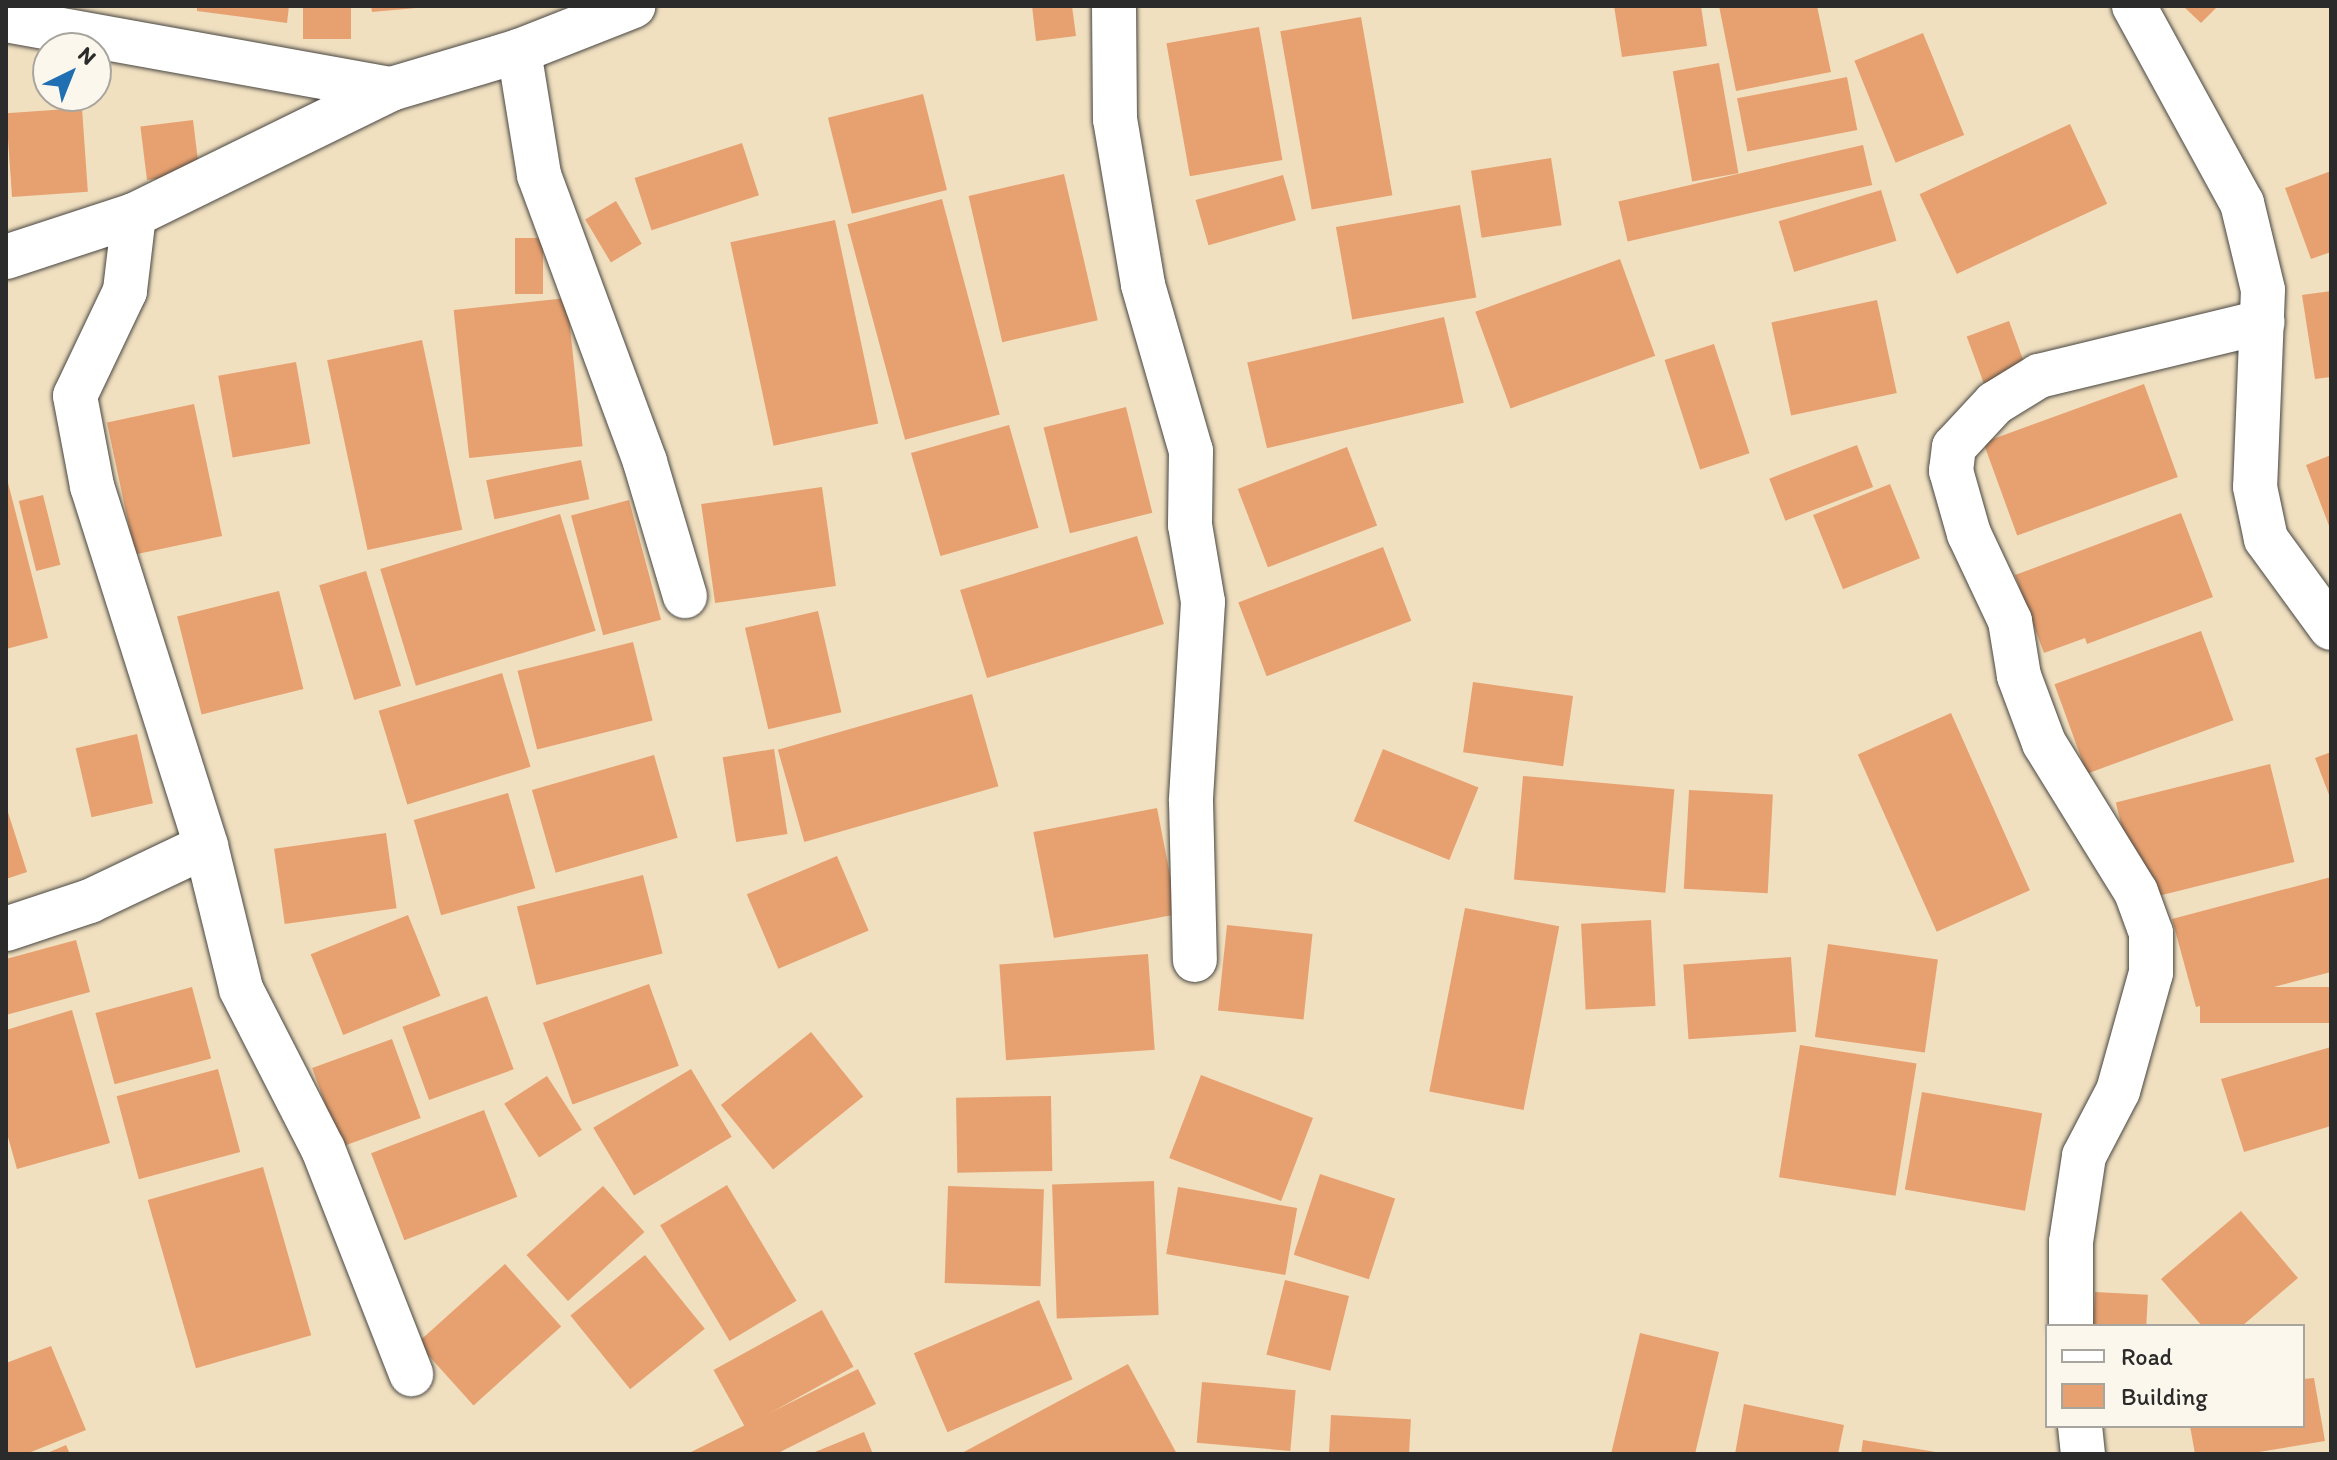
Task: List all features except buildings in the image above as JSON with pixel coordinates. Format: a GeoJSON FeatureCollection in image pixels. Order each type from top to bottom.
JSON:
{"type":"FeatureCollection","features":[{"type":"Feature","properties":{"kind":"street"},"geometry":{"type":"LineString","coordinates":[[6,257],[134,215],[391,89],[519,51],[633,6]]}},
{"type":"Feature","properties":{"kind":"street"},"geometry":{"type":"LineString","coordinates":[[1114,6],[1115,119],[1143,285],[1191,451],[1190,525],[1203,602],[1191,801],[1195,960]]}},
{"type":"Feature","properties":{"kind":"street"},"geometry":{"type":"LineString","coordinates":[[2134,6],[2242,203],[2263,290],[2255,487],[2266,539],[2331,628]]}},
{"type":"Feature","properties":{"kind":"street"},"geometry":{"type":"LineString","coordinates":[[6,20],[391,89]]}},
{"type":"Feature","properties":{"kind":"street"},"geometry":{"type":"LineString","coordinates":[[519,51],[539,175],[645,462],[685,596]]}},
{"type":"Feature","properties":{"kind":"street"},"geometry":{"type":"LineString","coordinates":[[134,215],[125,291],[75,396],[92,486],[206,846],[241,989],[323,1149],[411,1374]]}},
{"type":"Feature","properties":{"kind":"street"},"geometry":{"type":"LineString","coordinates":[[2071,1324],[2071,1242],[2084,1156],[2118,1091],[2151,973],[2151,933],[2136,892],[2044,743],[2019,676],[2010,621],[1969,534],[1951,471],[1954,447],[1995,403],[2039,376],[2263,322]]}},
{"type":"Feature","properties":{"kind":"street"},"geometry":{"type":"LineString","coordinates":[[6,929],[90,901],[206,846]]}},
{"type":"Feature","properties":{"kind":"street"},"geometry":{"type":"LineString","coordinates":[[2080,1428],[2083,1454]]}}]}
